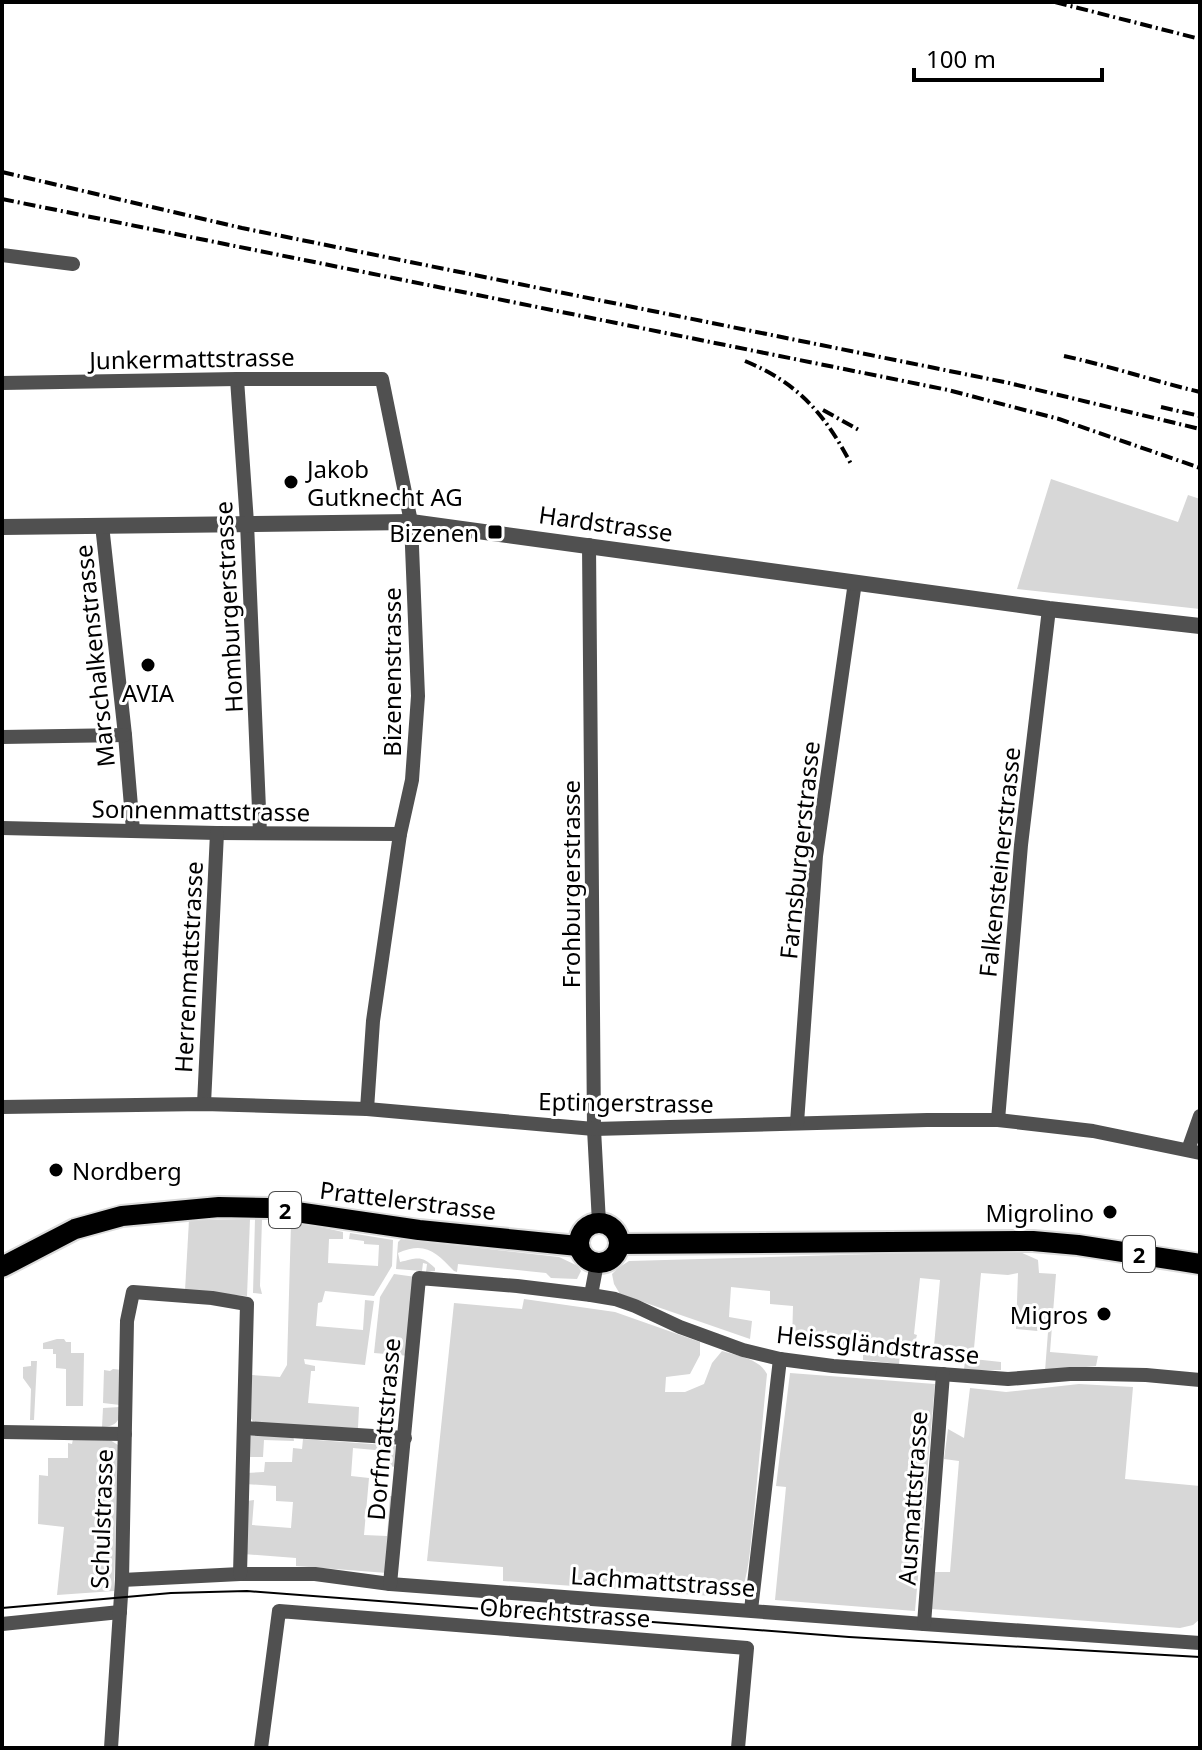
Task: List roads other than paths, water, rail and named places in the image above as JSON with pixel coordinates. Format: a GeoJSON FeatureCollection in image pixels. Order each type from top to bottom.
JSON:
{"type":"FeatureCollection","features":[{"type":"Feature","properties":{"kind":"main road","name":"Prattelerstrasse"},"geometry":{"type":"LineString","coordinates":[[2,1267],[75,1229],[110,1219],[166,1210],[219,1207],[269,1208],[419,1230],[578,1246]]}},
{"type":"Feature","properties":{"kind":"main road"},"geometry":{"type":"LineString","coordinates":[[593,1223],[605,1224],[615,1231],[619,1244],[610,1260],[597,1263],[585,1258],[578,1246],[583,1230],[593,1223]]}},
{"type":"Feature","properties":{"kind":"main road","name":"2"},"geometry":{"type":"LineString","coordinates":[[619,1244],[1033,1241],[1200,1264]]}},
{"type":"Feature","properties":{"kind":"main road"},"geometry":{"type":"LineString","coordinates":[[1078,1245],[1200,1251]]}},
{"type":"Feature","properties":{"kind":"main road"},"geometry":{"type":"LineString","coordinates":[[1078,1245],[1200,1274]]}},
{"type":"Feature","properties":{"kind":"street"},"geometry":{"type":"LineString","coordinates":[[2,255],[73,264]]}},
{"type":"Feature","properties":{"kind":"street","name":"Homburgerstrasse"},"geometry":{"type":"LineString","coordinates":[[237,379],[247,523],[260,833]]}},
{"type":"Feature","properties":{"kind":"street","name":"Junkermattstrasse"},"geometry":{"type":"LineString","coordinates":[[2,383],[382,379]]}},
{"type":"Feature","properties":{"kind":"street","name":"Bizenenstrasse"},"geometry":{"type":"LineString","coordinates":[[367,1109],[373,1021],[400,834],[412,780],[418,696],[411,522],[382,379]]}},
{"type":"Feature","properties":{"kind":"street","name":"Hardstrasse"},"geometry":{"type":"LineString","coordinates":[[2,527],[411,522],[1049,609],[1200,626]]}},
{"type":"Feature","properties":{"kind":"street","name":"Marschalkenstrasse"},"geometry":{"type":"LineString","coordinates":[[102,525],[133,830]]}},
{"type":"Feature","properties":{"kind":"street","name":"Frohburgerstrasse"},"geometry":{"type":"LineString","coordinates":[[589,545],[594,1129],[599,1223]]}},
{"type":"Feature","properties":{"kind":"street","name":"Farnsburgerstrasse"},"geometry":{"type":"LineString","coordinates":[[797,1123],[816,856],[855,582]]}},
{"type":"Feature","properties":{"kind":"street","name":"Falkensteinerstrasse"},"geometry":{"type":"LineString","coordinates":[[998,1120],[1021,845],[1049,609]]}},
{"type":"Feature","properties":{"kind":"street"},"geometry":{"type":"LineString","coordinates":[[2,737],[125,735]]}},
{"type":"Feature","properties":{"kind":"street","name":"Sonnenmattstrasse"},"geometry":{"type":"LineString","coordinates":[[2,828],[400,834]]}},
{"type":"Feature","properties":{"kind":"street","name":"Herrenmattstrasse"},"geometry":{"type":"LineString","coordinates":[[204,1104],[217,833]]}},
{"type":"Feature","properties":{"kind":"street","name":"Eptingerstrasse"},"geometry":{"type":"LineString","coordinates":[[2,1107],[204,1104],[367,1109],[594,1129],[998,1120],[1093,1131],[1194,1152]]}},
{"type":"Feature","properties":{"kind":"street"},"geometry":{"type":"LineString","coordinates":[[1194,1152],[1200,1116]]}},
{"type":"Feature","properties":{"kind":"street"},"geometry":{"type":"LineString","coordinates":[[591,1295],[597,1263]]}},
{"type":"Feature","properties":{"kind":"street","name":"Heissgländstrasse"},"geometry":{"type":"LineString","coordinates":[[419,1278],[591,1295],[635,1306],[680,1327],[743,1350],[833,1366],[1008,1379],[1070,1374],[1146,1375],[1200,1380]]}},
{"type":"Feature","properties":{"kind":"street","name":"Dorfmattstrasse"},"geometry":{"type":"LineString","coordinates":[[390,1584],[419,1278]]}},
{"type":"Feature","properties":{"kind":"street","name":"Schulstrasse"},"geometry":{"type":"LineString","coordinates":[[111,1748],[122,1580],[127,1321],[133,1292],[247,1304],[244,1428]]}},
{"type":"Feature","properties":{"kind":"street"},"geometry":{"type":"LineString","coordinates":[[751,1610],[780,1359]]}},
{"type":"Feature","properties":{"kind":"street","name":"Ausmattstrasse"},"geometry":{"type":"LineString","coordinates":[[924,1624],[943,1374]]}},
{"type":"Feature","properties":{"kind":"street"},"geometry":{"type":"LineString","coordinates":[[240,1574],[244,1428],[405,1438]]}},
{"type":"Feature","properties":{"kind":"street"},"geometry":{"type":"LineString","coordinates":[[2,1432],[125,1434]]}},
{"type":"Feature","properties":{"kind":"street","name":"Lachmattstrasse"},"geometry":{"type":"LineString","coordinates":[[122,1580],[315,1574],[390,1584],[1200,1643]]}},
{"type":"Feature","properties":{"kind":"street","name":"Obrechtstrasse"},"geometry":{"type":"LineString","coordinates":[[261,1748],[279,1611],[747,1648],[738,1748]]}},
{"type":"Feature","properties":{"kind":"street"},"geometry":{"type":"LineString","coordinates":[[2,1624],[120,1612]]}},
{"type":"Feature","properties":{"kind":"tram line"},"geometry":{"type":"LineString","coordinates":[[2,1608],[171,1593],[247,1591],[849,1637],[1200,1657]]}},
{"type":"Feature","properties":{"kind":"railway"},"geometry":{"type":"LineString","coordinates":[[1055,2],[1200,39]]}},
{"type":"Feature","properties":{"kind":"railway"},"geometry":{"type":"LineString","coordinates":[[2,172],[242,228],[1009,383],[1200,429]]}},
{"type":"Feature","properties":{"kind":"railway"},"geometry":{"type":"LineString","coordinates":[[2,199],[948,390],[1059,419],[1200,468]]}},
{"type":"Feature","properties":{"kind":"railway"},"geometry":{"type":"LineString","coordinates":[[1064,356],[1200,392]]}},
{"type":"Feature","properties":{"kind":"railway"},"geometry":{"type":"LineString","coordinates":[[745,361],[780,379],[808,402],[831,430],[851,464]]}},
{"type":"Feature","properties":{"kind":"railway"},"geometry":{"type":"LineString","coordinates":[[1161,407],[1200,416]]}},
{"type":"Feature","properties":{"kind":"railway"},"geometry":{"type":"LineString","coordinates":[[823,410],[859,430]]}},
{"type":"Feature","properties":{"kind":"place","name":"Jakob Gutknecht AG"},"geometry":{"type":"Point","coordinates":[291,482]}},
{"type":"Feature","properties":{"kind":"place","name":"Bizenen"},"geometry":{"type":"Point","coordinates":[495,532]}},
{"type":"Feature","properties":{"kind":"place","name":"AVIA"},"geometry":{"type":"Point","coordinates":[148,665]}},
{"type":"Feature","properties":{"kind":"place","name":"Nordberg"},"geometry":{"type":"Point","coordinates":[56,1170]}},
{"type":"Feature","properties":{"kind":"place","name":"Migrolino"},"geometry":{"type":"Point","coordinates":[1110,1212]}},
{"type":"Feature","properties":{"kind":"place","name":"Migros"},"geometry":{"type":"Point","coordinates":[1104,1314]}}]}
